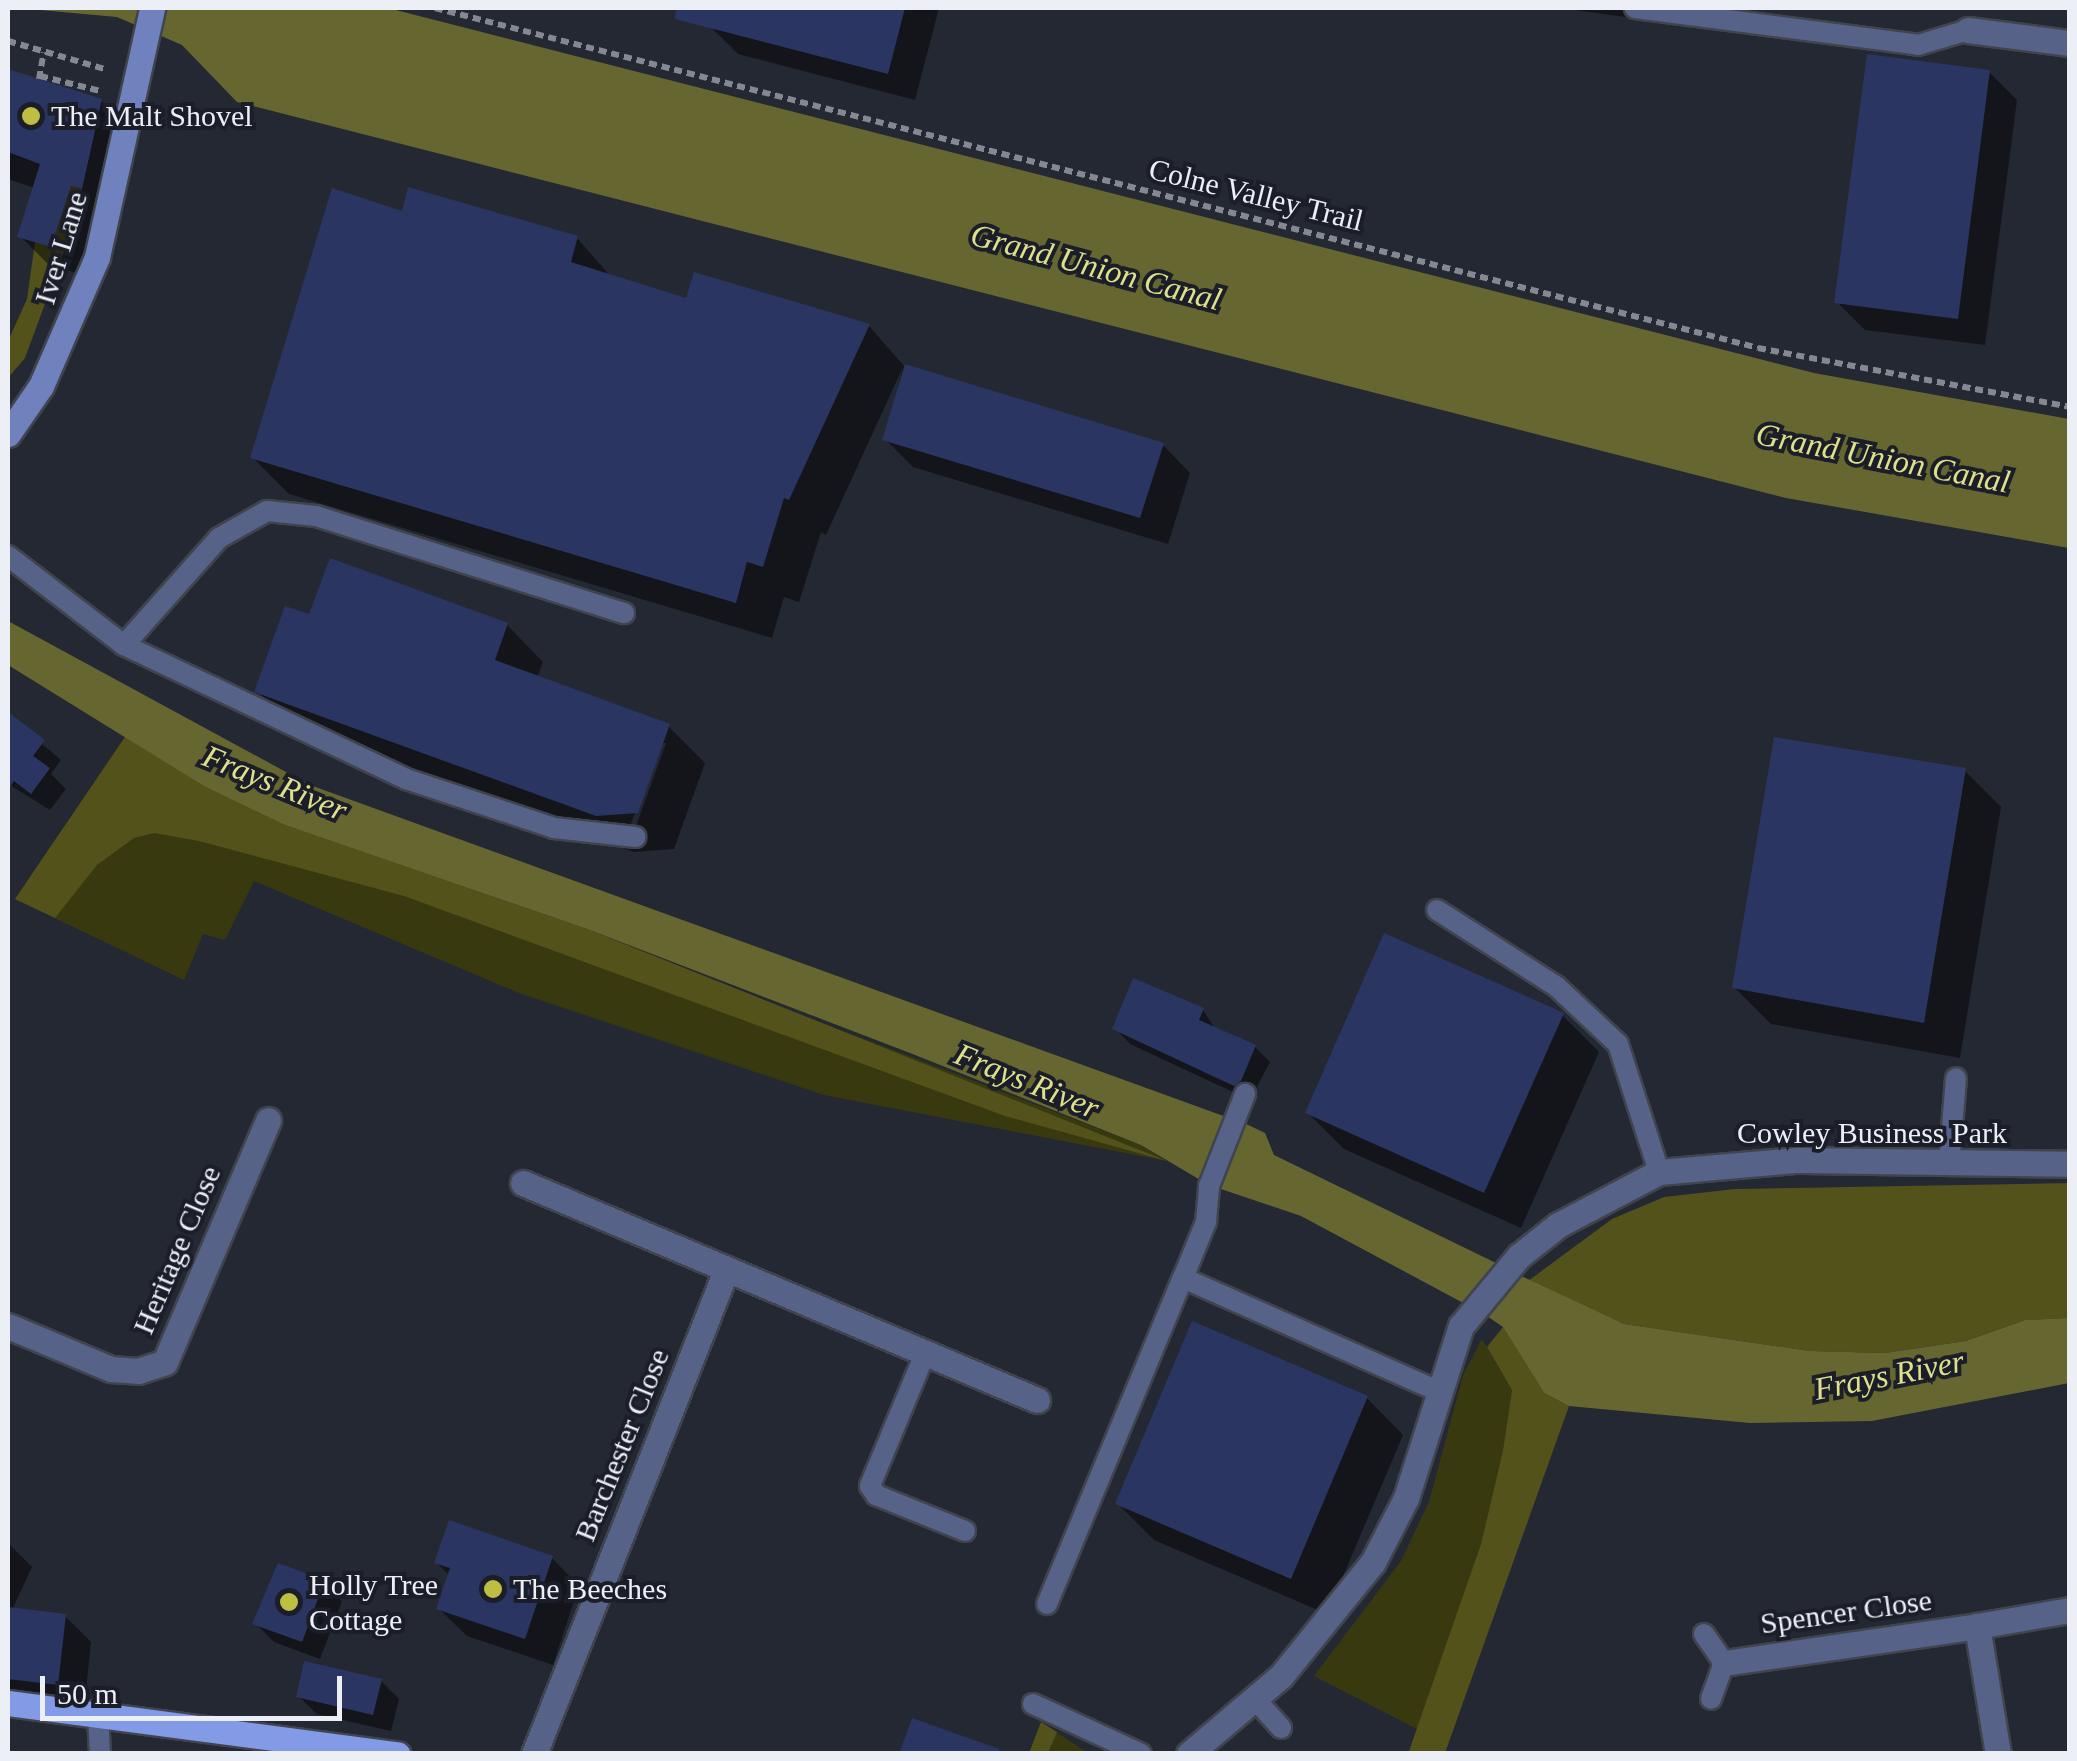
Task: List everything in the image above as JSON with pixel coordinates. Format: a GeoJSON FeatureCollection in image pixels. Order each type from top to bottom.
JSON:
{"type":"FeatureCollection","features":[{"type":"Feature","properties":{"kind":"main road","name":"Iver Lane"},"geometry":{"type":"LineString","coordinates":[[8,434],[42,386],[71,327],[97,257],[141,73],[152,8]]}},
{"type":"Feature","properties":{"kind":"main road"},"geometry":{"type":"LineString","coordinates":[[8,1704],[391,1753]]}},
{"type":"Feature","properties":{"kind":"street"},"geometry":{"type":"LineString","coordinates":[[1968,30],[2070,43]]}},
{"type":"Feature","properties":{"kind":"street","name":"Heritage Close"},"geometry":{"type":"LineString","coordinates":[[8,1326],[111,1369],[138,1372],[165,1362],[268,1120]]}},
{"type":"Feature","properties":{"kind":"street","name":"Cowley Business Park"},"geometry":{"type":"LineString","coordinates":[[1436,1390],[1462,1326],[1519,1256],[1589,1205],[1659,1172],[1798,1160],[1950,1166],[2070,1164]]}},
{"type":"Feature","properties":{"kind":"street"},"geometry":{"type":"LineString","coordinates":[[524,1183],[725,1273],[1037,1400]]}},
{"type":"Feature","properties":{"kind":"street","name":"Barchester Close"},"geometry":{"type":"LineString","coordinates":[[534,1754],[725,1273]]}},
{"type":"Feature","properties":{"kind":"street"},"geometry":{"type":"LineString","coordinates":[[1188,1754],[1255,1699],[1374,1562],[1406,1498],[1436,1390]]}},
{"type":"Feature","properties":{"kind":"street","name":"Spencer Close"},"geometry":{"type":"LineString","coordinates":[[1724,1663],[2070,1610]]}},
{"type":"Feature","properties":{"kind":"street"},"geometry":{"type":"LineString","coordinates":[[1977,1626],[1998,1754]]}},
{"type":"Feature","properties":{"kind":"lane"},"geometry":{"type":"LineString","coordinates":[[1635,8],[1918,45],[1968,30]]}},
{"type":"Feature","properties":{"kind":"lane"},"geometry":{"type":"LineString","coordinates":[[124,646],[219,538],[267,511],[316,516],[624,613]]}},
{"type":"Feature","properties":{"kind":"lane"},"geometry":{"type":"LineString","coordinates":[[8,556],[124,646],[406,779],[554,828],[636,838]]}},
{"type":"Feature","properties":{"kind":"lane"},"geometry":{"type":"LineString","coordinates":[[1438,910],[1556,986],[1618,1044],[1659,1172]]}},
{"type":"Feature","properties":{"kind":"lane"},"geometry":{"type":"LineString","coordinates":[[1950,1166],[1956,1078]]}},
{"type":"Feature","properties":{"kind":"lane"},"geometry":{"type":"LineString","coordinates":[[1047,1604],[1206,1222],[1208,1186],[1245,1094]]}},
{"type":"Feature","properties":{"kind":"lane"},"geometry":{"type":"LineString","coordinates":[[1184,1278],[1436,1390]]}},
{"type":"Feature","properties":{"kind":"lane"},"geometry":{"type":"LineString","coordinates":[[924,1356],[870,1486],[876,1494],[964,1531]]}},
{"type":"Feature","properties":{"kind":"lane"},"geometry":{"type":"LineString","coordinates":[[1704,1634],[1724,1663],[1711,1699]]}},
{"type":"Feature","properties":{"kind":"lane"},"geometry":{"type":"LineString","coordinates":[[1255,1699],[1281,1728]]}},
{"type":"Feature","properties":{"kind":"lane"},"geometry":{"type":"LineString","coordinates":[[1033,1704],[1141,1754]]}},
{"type":"Feature","properties":{"kind":"lane"},"geometry":{"type":"LineString","coordinates":[[98,1715],[100,1754]]}},
{"type":"Feature","properties":{"kind":"path","name":"Colne Valley Trail"},"geometry":{"type":"LineString","coordinates":[[435,8],[1758,348],[2070,407]]}},
{"type":"Feature","properties":{"kind":"path"},"geometry":{"type":"LineString","coordinates":[[8,41],[141,73]]}},
{"type":"Feature","properties":{"kind":"path"},"geometry":{"type":"LineString","coordinates":[[44,52],[40,77],[110,93]]}},
{"type":"Feature","properties":{"kind":"shaded area"},"geometry":{"type":"Polygon","coordinates":[[[71,186],[82,189],[63,255],[25,358],[8,378],[8,341],[27,299],[35,242],[51,247],[71,186]]]}},
{"type":"Feature","properties":{"kind":"shaded area"},"geometry":{"type":"Polygon","coordinates":[[[125,737],[204,786],[1141,1145],[1167,1161],[824,1095],[519,993],[254,881],[225,940],[203,934],[184,980],[15,899],[125,737]]]}},
{"type":"Feature","properties":{"kind":"shaded area"},"geometry":{"type":"Polygon","coordinates":[[[125,737],[285,825],[587,929],[1167,1161],[1005,1116],[404,896],[199,841],[154,833],[134,838],[97,865],[55,918],[15,899],[125,737]]]}},
{"type":"Feature","properties":{"kind":"shaded area"},"geometry":{"type":"Polygon","coordinates":[[[2069,1183],[2069,1318],[2025,1320],[1966,1341],[1885,1353],[1810,1351],[1624,1324],[1528,1281],[1612,1219],[1664,1197],[1735,1189],[2069,1183]]]}},
{"type":"Feature","properties":{"kind":"shaded area"},"geometry":{"type":"Polygon","coordinates":[[[1503,1327],[1544,1393],[1569,1406],[1445,1753],[1408,1754],[1481,1544],[1503,1450],[1512,1390],[1487,1347],[1503,1327]]]}},
{"type":"Feature","properties":{"kind":"shaded area"},"geometry":{"type":"Polygon","coordinates":[[[1482,1339],[1512,1390],[1503,1450],[1481,1544],[1419,1730],[1314,1676],[1401,1561],[1429,1502],[1463,1375],[1482,1339]]]}},
{"type":"Feature","properties":{"kind":"shaded area"},"geometry":{"type":"Polygon","coordinates":[[[1041,1722],[1088,1753],[1029,1754],[1041,1722]]]}},
{"type":"Feature","properties":{"kind":"shaded area"},"geometry":{"type":"Polygon","coordinates":[[[1041,1722],[1057,1732],[1048,1753],[1029,1753],[1041,1722]]]}},
{"type":"Feature","properties":{"kind":"water","name":"Grand Union Canal"},"geometry":{"type":"Polygon","coordinates":[[[18,8],[388,8],[1814,373],[2069,419],[2069,548],[1786,498],[237,102],[182,45],[117,17],[18,8]]]}},
{"type":"Feature","properties":{"kind":"water","name":"Frays River"},"geometry":{"type":"Polygon","coordinates":[[[8,621],[310,785],[1229,1118],[1202,1181],[1141,1145],[910,1053],[587,929],[285,825],[204,786],[8,665],[8,621]]]}},
{"type":"Feature","properties":{"kind":"water"},"geometry":{"type":"Polygon","coordinates":[[[1240,1121],[1265,1133],[1274,1155],[1498,1264],[1467,1305],[1301,1216],[1212,1186],[1240,1121]]]}},
{"type":"Feature","properties":{"kind":"water","name":"Frays River"},"geometry":{"type":"Polygon","coordinates":[[[1519,1275],[1624,1324],[1810,1351],[1885,1353],[1966,1341],[2025,1320],[2069,1318],[2069,1383],[1872,1421],[1750,1423],[1569,1406],[1544,1393],[1503,1327],[1487,1316],[1519,1275]]]}},
{"type":"Feature","properties":{"kind":"building"},"geometry":{"type":"Polygon","coordinates":[[[676,8],[905,8],[888,74],[675,19],[676,8]]]}},
{"type":"Feature","properties":{"kind":"building"},"geometry":{"type":"Polygon","coordinates":[[[1867,54],[1990,70],[1958,319],[1834,303],[1867,54]]]}},
{"type":"Feature","properties":{"kind":"building"},"geometry":{"type":"Polygon","coordinates":[[[8,69],[102,99],[82,189],[71,186],[51,247],[17,237],[40,164],[8,152],[8,69]]]}},
{"type":"Feature","properties":{"kind":"building"},"geometry":{"type":"Polygon","coordinates":[[[408,187],[578,236],[571,262],[686,298],[694,272],[870,324],[789,500],[784,498],[763,567],[747,562],[736,603],[250,458],[332,188],[402,211],[408,187]]]}},
{"type":"Feature","properties":{"kind":"building"},"geometry":{"type":"Polygon","coordinates":[[[905,364],[1164,443],[1140,518],[882,440],[905,364]]]}},
{"type":"Feature","properties":{"kind":"building"},"geometry":{"type":"Polygon","coordinates":[[[330,558],[508,623],[495,660],[670,724],[638,813],[596,816],[254,692],[285,606],[309,614],[330,558]]]}},
{"type":"Feature","properties":{"kind":"building"},"geometry":{"type":"Polygon","coordinates":[[[8,712],[45,740],[33,756],[50,768],[31,794],[14,781],[8,790],[8,712]]]}},
{"type":"Feature","properties":{"kind":"building"},"geometry":{"type":"Polygon","coordinates":[[[1774,737],[1966,768],[1924,1023],[1732,988],[1774,737]]]}},
{"type":"Feature","properties":{"kind":"building"},"geometry":{"type":"Polygon","coordinates":[[[1384,933],[1564,1013],[1484,1193],[1305,1113],[1384,933]]]}},
{"type":"Feature","properties":{"kind":"building"},"geometry":{"type":"Polygon","coordinates":[[[1133,978],[1204,1008],[1199,1020],[1256,1045],[1241,1081],[1234,1086],[1112,1029],[1133,978]]]}},
{"type":"Feature","properties":{"kind":"building"},"geometry":{"type":"Polygon","coordinates":[[[1192,1321],[1368,1396],[1291,1579],[1115,1504],[1192,1321]]]}},
{"type":"Feature","properties":{"kind":"building","name":"The Beeches"},"geometry":{"type":"Polygon","coordinates":[[[449,1520],[553,1556],[525,1639],[436,1609],[450,1568],[434,1563],[449,1520]]]}},
{"type":"Feature","properties":{"kind":"building","name":"Holly Tree Cottage"},"geometry":{"type":"Polygon","coordinates":[[[278,1563],[325,1580],[302,1642],[252,1624],[278,1563]]]}},
{"type":"Feature","properties":{"kind":"building"},"geometry":{"type":"Polygon","coordinates":[[[8,1607],[66,1614],[58,1685],[8,1679],[8,1607]]]}},
{"type":"Feature","properties":{"kind":"building"},"geometry":{"type":"Polygon","coordinates":[[[304,1661],[382,1679],[373,1715],[296,1697],[304,1661]]]}},
{"type":"Feature","properties":{"kind":"building"},"geometry":{"type":"Polygon","coordinates":[[[912,1718],[999,1749],[999,1754],[899,1754],[912,1718]]]}},
{"type":"Feature","properties":{"kind":"place","name":"The Malt Shovel"},"geometry":{"type":"Point","coordinates":[31,116]}},
{"type":"Feature","properties":{"kind":"place","name":"The Beeches"},"geometry":{"type":"Point","coordinates":[493,1589]}},
{"type":"Feature","properties":{"kind":"place","name":"Holly Tree Cottage"},"geometry":{"type":"Point","coordinates":[289,1602]}}]}
